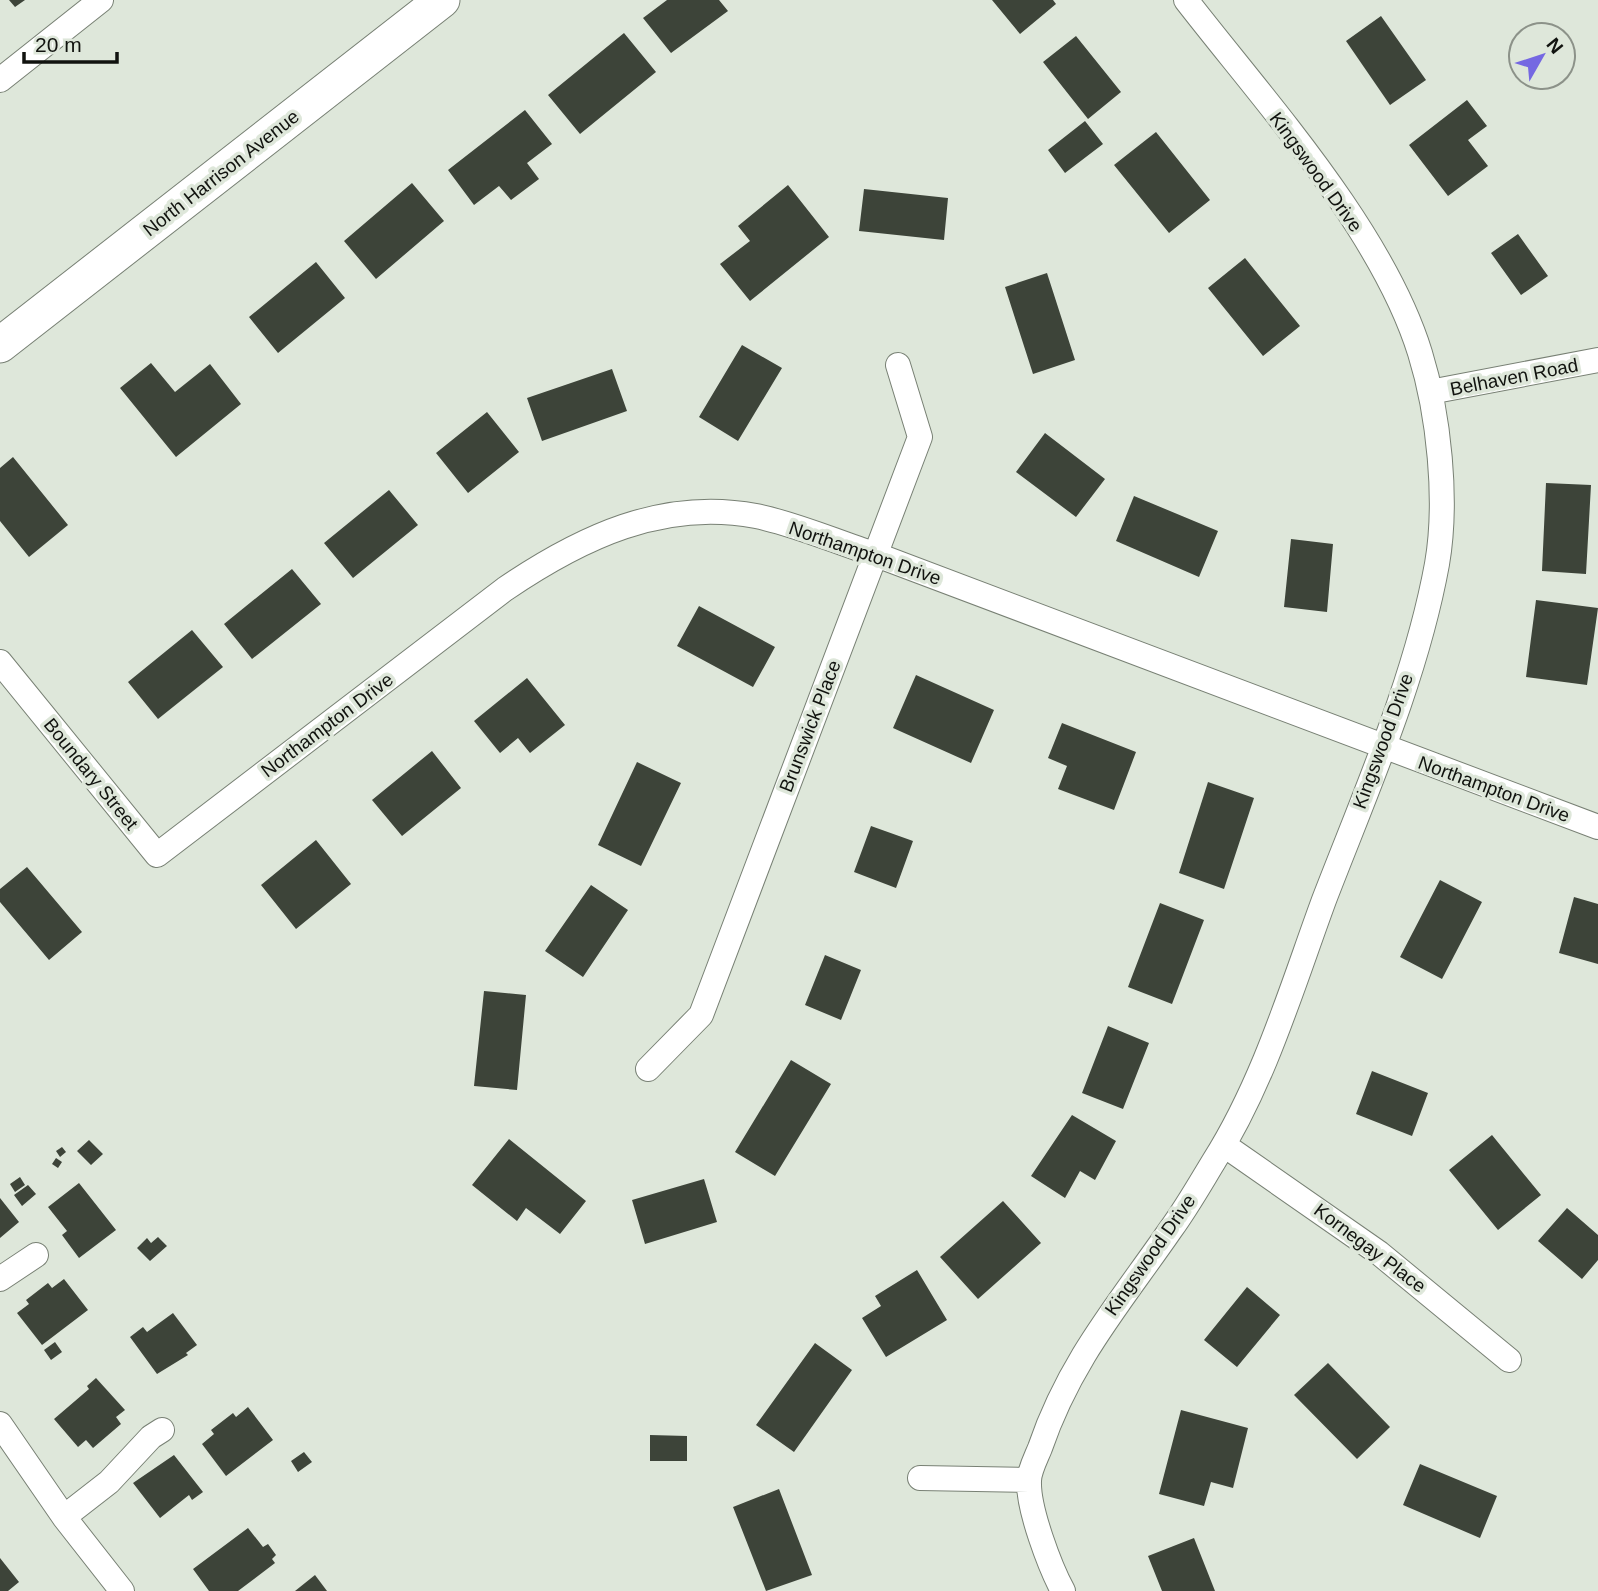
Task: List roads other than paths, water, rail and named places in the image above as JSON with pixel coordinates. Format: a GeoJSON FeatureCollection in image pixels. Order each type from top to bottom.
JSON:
{"type":"FeatureCollection","features":[{"type":"Feature","properties":{"kind":"main road","name":"North Harrison Avenue"},"geometry":{"type":"LineString","coordinates":[[0,345],[442,0]]}},
{"type":"Feature","properties":{"kind":"street"},"geometry":{"type":"LineString","coordinates":[[0,80],[101,0]]}},
{"type":"Feature","properties":{"kind":"street","name":"Kingswood Drive"},"geometry":{"type":"LineString","coordinates":[[1029,1480],[1063,1387],[1092,1339],[1172,1227],[1224,1145],[1262,1065],[1382,748],[1421,632],[1438,560],[1441,478],[1430,392],[1408,320],[1347,211],[1186,0]]}},
{"type":"Feature","properties":{"kind":"street","name":"Belhaven Road"},"geometry":{"type":"LineString","coordinates":[[1430,392],[1598,360]]}},
{"type":"Feature","properties":{"kind":"street","name":"Brunswick Place"},"geometry":{"type":"LineString","coordinates":[[648,1069],[701,1015],[920,437],[898,365]]}},
{"type":"Feature","properties":{"kind":"street","name":"Northampton Drive"},"geometry":{"type":"LineString","coordinates":[[189,830],[505,589],[555,555],[595,535],[655,517],[713,512],[757,516],[874,554],[1382,748],[1598,827]]}},
{"type":"Feature","properties":{"kind":"street","name":"Boundary Street"},"geometry":{"type":"LineString","coordinates":[[0,662],[157,855],[189,830]]}},
{"type":"Feature","properties":{"kind":"street","name":"Kornegay Place"},"geometry":{"type":"LineString","coordinates":[[1224,1145],[1379,1252],[1509,1360]]}},
{"type":"Feature","properties":{"kind":"street"},"geometry":{"type":"LineString","coordinates":[[0,1279],[36,1255]]}},
{"type":"Feature","properties":{"kind":"street"},"geometry":{"type":"LineString","coordinates":[[0,1424],[64,1517],[122,1591]]}},
{"type":"Feature","properties":{"kind":"street"},"geometry":{"type":"LineString","coordinates":[[64,1517],[108,1482],[151,1437],[162,1430]]}},
{"type":"Feature","properties":{"kind":"street"},"geometry":{"type":"LineString","coordinates":[[920,1478],[1029,1480],[1039,1529],[1063,1591]]}}]}
